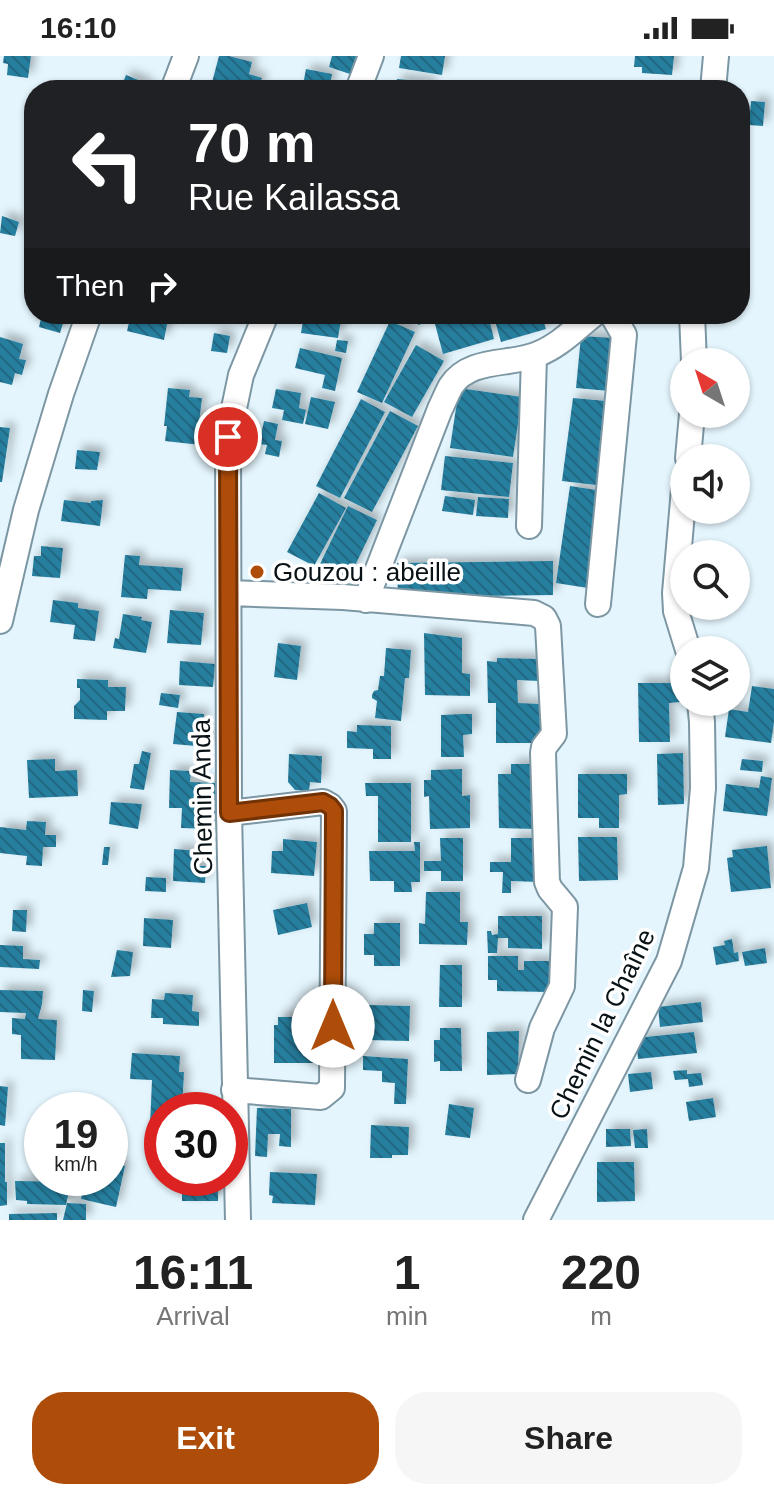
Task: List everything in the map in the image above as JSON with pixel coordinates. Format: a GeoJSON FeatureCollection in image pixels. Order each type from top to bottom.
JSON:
{"type":"FeatureCollection","features":[{"type":"Feature","properties":{"kind":"street"},"geometry":{"type":"LineString","coordinates":[[177,80],[186,56]]}},
{"type":"Feature","properties":{"kind":"street"},"geometry":{"type":"LineString","coordinates":[[362,80],[371,56]]}},
{"type":"Feature","properties":{"kind":"street"},"geometry":{"type":"LineString","coordinates":[[714,80],[716,56]]}},
{"type":"Feature","properties":{"kind":"street"},"geometry":{"type":"LineString","coordinates":[[0,621],[6,566],[86,324]]}},
{"type":"Feature","properties":{"kind":"street","name":"Chemin Anda"},"geometry":{"type":"LineString","coordinates":[[238,1220],[229,813],[228,437],[241,375],[262,324]]}},
{"type":"Feature","properties":{"kind":"street"},"geometry":{"type":"LineString","coordinates":[[366,600],[452,385],[473,368],[534,356],[551,348],[581,324]]}},
{"type":"Feature","properties":{"kind":"street"},"geometry":{"type":"LineString","coordinates":[[598,604],[624,335],[618,324]]}},
{"type":"Feature","properties":{"kind":"street"},"geometry":{"type":"LineString","coordinates":[[692,324],[693,348]]}},
{"type":"Feature","properties":{"kind":"street"},"geometry":{"type":"LineString","coordinates":[[529,526],[534,356]]}},
{"type":"Feature","properties":{"kind":"street"},"geometry":{"type":"LineString","coordinates":[[681,524],[675,593],[676,611],[684,636]]}},
{"type":"Feature","properties":{"kind":"street"},"geometry":{"type":"LineString","coordinates":[[229,593],[343,597],[534,613],[544,618],[548,626],[554,734],[543,753],[547,882],[565,907],[562,986],[542,1028],[528,1080]]}},
{"type":"Feature","properties":{"kind":"street","name":"Chemin la Chaîne"},"geometry":{"type":"LineString","coordinates":[[536,1220],[669,961],[696,868],[703,788],[701,716]]}},
{"type":"Feature","properties":{"kind":"street"},"geometry":{"type":"LineString","coordinates":[[229,813],[323,802],[334,811],[332,1088],[321,1097],[234,1090]]}},
{"type":"Feature","properties":{"kind":"building"},"geometry":{"type":"Polygon","coordinates":[[[4,56],[31,56],[28,78],[7,75],[8,64],[3,63],[4,56]]]}},
{"type":"Feature","properties":{"kind":"building"},"geometry":{"type":"Polygon","coordinates":[[[219,56],[252,62],[249,74],[262,78],[261,80],[213,80],[219,56]]]}},
{"type":"Feature","properties":{"kind":"building"},"geometry":{"type":"Polygon","coordinates":[[[332,56],[356,56],[350,74],[329,67],[332,56]]]}},
{"type":"Feature","properties":{"kind":"building"},"geometry":{"type":"Polygon","coordinates":[[[401,56],[445,56],[442,75],[399,68],[401,56]]]}},
{"type":"Feature","properties":{"kind":"building"},"geometry":{"type":"Polygon","coordinates":[[[635,56],[674,56],[672,75],[642,73],[642,67],[634,67],[635,56]]]}},
{"type":"Feature","properties":{"kind":"building"},"geometry":{"type":"Polygon","coordinates":[[[306,69],[332,74],[331,80],[304,80],[306,69]]]}},
{"type":"Feature","properties":{"kind":"building"},"geometry":{"type":"Polygon","coordinates":[[[751,101],[765,102],[763,126],[750,125],[751,101]]]}},
{"type":"Feature","properties":{"kind":"building"},"geometry":{"type":"Polygon","coordinates":[[[2,216],[19,222],[15,236],[0,233],[2,216]]]}},
{"type":"Feature","properties":{"kind":"building"},"geometry":{"type":"Polygon","coordinates":[[[40,324],[63,324],[60,333],[39,327],[40,324]]]}},
{"type":"Feature","properties":{"kind":"building"},"geometry":{"type":"Polygon","coordinates":[[[129,324],[167,324],[164,340],[127,331],[129,324]]]}},
{"type":"Feature","properties":{"kind":"building"},"geometry":{"type":"Polygon","coordinates":[[[302,324],[340,324],[338,338],[301,333],[302,324]]]}},
{"type":"Feature","properties":{"kind":"building"},"geometry":{"type":"Polygon","coordinates":[[[389,324],[415,332],[382,403],[357,392],[389,324]]]}},
{"type":"Feature","properties":{"kind":"building"},"geometry":{"type":"Polygon","coordinates":[[[435,324],[490,324],[494,339],[443,354],[435,324]]]}},
{"type":"Feature","properties":{"kind":"building"},"geometry":{"type":"Polygon","coordinates":[[[496,324],[544,324],[546,329],[501,342],[496,324]]]}},
{"type":"Feature","properties":{"kind":"building"},"geometry":{"type":"Polygon","coordinates":[[[214,333],[230,336],[227,353],[211,351],[214,333]]]}},
{"type":"Feature","properties":{"kind":"building"},"geometry":{"type":"Polygon","coordinates":[[[581,336],[613,338],[609,391],[576,388],[581,336]]]}},
{"type":"Feature","properties":{"kind":"building"},"geometry":{"type":"Polygon","coordinates":[[[0,337],[23,344],[19,359],[26,360],[22,375],[15,373],[12,385],[0,382],[0,337]]]}},
{"type":"Feature","properties":{"kind":"building"},"geometry":{"type":"Polygon","coordinates":[[[337,340],[348,341],[346,353],[335,351],[337,340]]]}},
{"type":"Feature","properties":{"kind":"building"},"geometry":{"type":"Polygon","coordinates":[[[416,345],[444,361],[412,417],[384,402],[416,345]]]}},
{"type":"Feature","properties":{"kind":"building"},"geometry":{"type":"Polygon","coordinates":[[[300,348],[342,358],[335,391],[322,388],[325,375],[295,368],[300,348]]]}},
{"type":"Feature","properties":{"kind":"building"},"geometry":{"type":"Polygon","coordinates":[[[168,388],[190,390],[189,397],[202,398],[199,423],[204,424],[201,445],[165,441],[168,388]]]}},
{"type":"Feature","properties":{"kind":"building"},"geometry":{"type":"Polygon","coordinates":[[[459,388],[522,397],[513,457],[450,448],[459,388]]]}},
{"type":"Feature","properties":{"kind":"building"},"geometry":{"type":"Polygon","coordinates":[[[276,389],[301,393],[299,408],[306,410],[303,424],[282,420],[284,410],[272,408],[276,389]]]}},
{"type":"Feature","properties":{"kind":"building"},"geometry":{"type":"Polygon","coordinates":[[[311,397],[335,402],[328,429],[305,424],[311,397]]]}},
{"type":"Feature","properties":{"kind":"building"},"geometry":{"type":"Polygon","coordinates":[[[573,398],[606,401],[596,485],[562,481],[573,398]]]}},
{"type":"Feature","properties":{"kind":"building"},"geometry":{"type":"Polygon","coordinates":[[[361,399],[385,412],[340,498],[316,486],[361,399]]]}},
{"type":"Feature","properties":{"kind":"building"},"geometry":{"type":"Polygon","coordinates":[[[390,411],[418,426],[372,512],[344,498],[390,411]]]}},
{"type":"Feature","properties":{"kind":"building"},"geometry":{"type":"Polygon","coordinates":[[[264,421],[278,424],[275,440],[282,441],[279,457],[265,454],[267,445],[259,444],[264,421]]]}},
{"type":"Feature","properties":{"kind":"building"},"geometry":{"type":"Polygon","coordinates":[[[0,427],[10,428],[2,482],[0,482],[0,427]]]}},
{"type":"Feature","properties":{"kind":"building"},"geometry":{"type":"Polygon","coordinates":[[[77,450],[100,452],[97,470],[75,469],[77,450]]]}},
{"type":"Feature","properties":{"kind":"building"},"geometry":{"type":"Polygon","coordinates":[[[445,456],[513,463],[509,497],[441,490],[445,456]]]}},
{"type":"Feature","properties":{"kind":"building"},"geometry":{"type":"Polygon","coordinates":[[[570,486],[603,491],[588,588],[556,583],[570,486]]]}},
{"type":"Feature","properties":{"kind":"building"},"geometry":{"type":"Polygon","coordinates":[[[319,493],[346,508],[314,566],[287,552],[319,493]]]}},
{"type":"Feature","properties":{"kind":"building"},"geometry":{"type":"Polygon","coordinates":[[[445,496],[475,500],[473,515],[442,511],[445,496]]]}},
{"type":"Feature","properties":{"kind":"building"},"geometry":{"type":"Polygon","coordinates":[[[478,497],[509,499],[508,518],[476,516],[478,497]]]}},
{"type":"Feature","properties":{"kind":"building"},"geometry":{"type":"Polygon","coordinates":[[[64,500],[91,503],[103,500],[100,526],[61,521],[64,500]]]}},
{"type":"Feature","properties":{"kind":"building"},"geometry":{"type":"Polygon","coordinates":[[[348,506],[377,520],[348,580],[319,566],[348,506]]]}},
{"type":"Feature","properties":{"kind":"building"},"geometry":{"type":"Polygon","coordinates":[[[41,546],[63,548],[60,578],[32,576],[34,556],[41,556],[41,546]]]}},
{"type":"Feature","properties":{"kind":"building"},"geometry":{"type":"Polygon","coordinates":[[[125,555],[140,556],[139,565],[183,568],[181,591],[148,589],[147,599],[121,597],[125,555]]]}},
{"type":"Feature","properties":{"kind":"building"},"geometry":{"type":"Polygon","coordinates":[[[553,561],[553,595],[398,597],[397,563],[553,561]]]}},
{"type":"Feature","properties":{"kind":"building"},"geometry":{"type":"Polygon","coordinates":[[[53,600],[78,603],[78,608],[99,611],[95,641],[73,639],[75,625],[50,622],[53,600]]]}},
{"type":"Feature","properties":{"kind":"building"},"geometry":{"type":"Polygon","coordinates":[[[170,610],[204,613],[201,645],[167,643],[170,610]]]}},
{"type":"Feature","properties":{"kind":"building"},"geometry":{"type":"Polygon","coordinates":[[[123,614],[152,622],[146,653],[113,648],[115,638],[119,639],[123,614]]]}},
{"type":"Feature","properties":{"kind":"building"},"geometry":{"type":"Polygon","coordinates":[[[424,633],[462,638],[462,673],[470,674],[470,696],[425,695],[424,633]]]}},
{"type":"Feature","properties":{"kind":"building"},"geometry":{"type":"Polygon","coordinates":[[[278,643],[301,646],[297,680],[274,677],[278,643]]]}},
{"type":"Feature","properties":{"kind":"building"},"geometry":{"type":"Polygon","coordinates":[[[386,648],[411,650],[401,721],[375,718],[377,701],[372,695],[378,690],[380,676],[384,676],[386,648]]]}},
{"type":"Feature","properties":{"kind":"building"},"geometry":{"type":"Polygon","coordinates":[[[497,658],[541,659],[540,681],[517,680],[518,703],[540,704],[540,743],[496,743],[496,703],[488,703],[487,661],[497,662],[497,658]]]}},
{"type":"Feature","properties":{"kind":"building"},"geometry":{"type":"Polygon","coordinates":[[[180,661],[215,664],[213,687],[179,685],[180,661]]]}},
{"type":"Feature","properties":{"kind":"building"},"geometry":{"type":"Polygon","coordinates":[[[77,679],[108,680],[108,687],[126,687],[125,711],[107,711],[107,720],[74,719],[74,706],[80,700],[77,679]]]}},
{"type":"Feature","properties":{"kind":"building"},"geometry":{"type":"Polygon","coordinates":[[[638,683],[670,683],[670,742],[639,742],[638,683]]]}},
{"type":"Feature","properties":{"kind":"building"},"geometry":{"type":"Polygon","coordinates":[[[752,686],[774,689],[771,743],[725,737],[728,716],[750,716],[752,686]]]}},
{"type":"Feature","properties":{"kind":"building"},"geometry":{"type":"Polygon","coordinates":[[[161,693],[180,695],[178,708],[159,705],[161,693]]]}},
{"type":"Feature","properties":{"kind":"building"},"geometry":{"type":"Polygon","coordinates":[[[177,712],[204,714],[202,731],[209,732],[208,747],[173,744],[177,712]]]}},
{"type":"Feature","properties":{"kind":"building"},"geometry":{"type":"Polygon","coordinates":[[[472,714],[472,734],[463,735],[464,757],[441,757],[441,715],[472,714]]]}},
{"type":"Feature","properties":{"kind":"building"},"geometry":{"type":"Polygon","coordinates":[[[357,725],[391,726],[391,759],[373,759],[373,749],[347,748],[347,731],[357,732],[357,725]]]}},
{"type":"Feature","properties":{"kind":"building"},"geometry":{"type":"Polygon","coordinates":[[[142,751],[151,753],[144,790],[130,788],[134,764],[139,764],[142,751]]]}},
{"type":"Feature","properties":{"kind":"building"},"geometry":{"type":"Polygon","coordinates":[[[683,753],[684,804],[658,805],[657,754],[683,753]]]}},
{"type":"Feature","properties":{"kind":"building"},"geometry":{"type":"Polygon","coordinates":[[[289,754],[322,756],[321,783],[310,782],[309,791],[295,790],[288,782],[289,754]]]}},
{"type":"Feature","properties":{"kind":"building"},"geometry":{"type":"Polygon","coordinates":[[[55,759],[55,771],[77,770],[78,796],[29,798],[27,760],[55,759]]]}},
{"type":"Feature","properties":{"kind":"building"},"geometry":{"type":"Polygon","coordinates":[[[742,759],[763,761],[762,772],[740,770],[742,759]]]}},
{"type":"Feature","properties":{"kind":"building"},"geometry":{"type":"Polygon","coordinates":[[[511,764],[535,764],[535,829],[499,828],[498,774],[511,774],[511,764]]]}},
{"type":"Feature","properties":{"kind":"building"},"geometry":{"type":"Polygon","coordinates":[[[462,769],[462,796],[470,795],[470,828],[430,829],[429,796],[424,797],[424,780],[431,780],[431,770],[462,769]]]}},
{"type":"Feature","properties":{"kind":"building"},"geometry":{"type":"Polygon","coordinates":[[[170,770],[191,771],[190,782],[216,783],[214,829],[181,828],[182,808],[169,808],[170,770]]]}},
{"type":"Feature","properties":{"kind":"building"},"geometry":{"type":"Polygon","coordinates":[[[578,774],[627,774],[627,794],[619,795],[619,828],[599,828],[599,818],[578,818],[578,774]]]}},
{"type":"Feature","properties":{"kind":"building"},"geometry":{"type":"Polygon","coordinates":[[[761,776],[772,778],[767,816],[723,811],[726,784],[759,788],[761,776]]]}},
{"type":"Feature","properties":{"kind":"building"},"geometry":{"type":"Polygon","coordinates":[[[365,783],[411,783],[411,842],[378,842],[378,796],[366,796],[365,783]]]}},
{"type":"Feature","properties":{"kind":"building"},"geometry":{"type":"Polygon","coordinates":[[[111,802],[142,804],[138,829],[109,824],[111,802]]]}},
{"type":"Feature","properties":{"kind":"building"},"geometry":{"type":"Polygon","coordinates":[[[27,821],[46,822],[45,835],[56,835],[56,847],[43,847],[42,866],[26,865],[27,856],[0,853],[0,827],[26,830],[27,821]]]}},
{"type":"Feature","properties":{"kind":"building"},"geometry":{"type":"Polygon","coordinates":[[[578,837],[617,837],[618,880],[579,881],[578,837]]]}},
{"type":"Feature","properties":{"kind":"building"},"geometry":{"type":"Polygon","coordinates":[[[440,838],[463,838],[463,881],[441,881],[441,871],[424,871],[424,861],[441,861],[440,838]]]}},
{"type":"Feature","properties":{"kind":"building"},"geometry":{"type":"Polygon","coordinates":[[[511,838],[533,838],[533,860],[539,861],[539,882],[511,881],[511,893],[502,893],[503,872],[490,872],[490,862],[511,862],[511,838]]]}},
{"type":"Feature","properties":{"kind":"building"},"geometry":{"type":"Polygon","coordinates":[[[283,839],[317,842],[314,876],[271,873],[272,851],[283,851],[283,839]]]}},
{"type":"Feature","properties":{"kind":"building"},"geometry":{"type":"Polygon","coordinates":[[[414,842],[420,842],[420,882],[411,882],[412,892],[394,892],[394,881],[370,881],[369,851],[415,851],[414,842]]]}},
{"type":"Feature","properties":{"kind":"building"},"geometry":{"type":"Polygon","coordinates":[[[767,846],[771,888],[731,892],[727,858],[733,857],[732,850],[767,846]]]}},
{"type":"Feature","properties":{"kind":"building"},"geometry":{"type":"Polygon","coordinates":[[[104,847],[110,847],[108,865],[102,865],[104,847]]]}},
{"type":"Feature","properties":{"kind":"building"},"geometry":{"type":"Polygon","coordinates":[[[174,849],[200,851],[199,866],[206,866],[205,883],[173,881],[174,849]]]}},
{"type":"Feature","properties":{"kind":"building"},"geometry":{"type":"Polygon","coordinates":[[[146,877],[166,878],[166,892],[145,891],[146,877]]]}},
{"type":"Feature","properties":{"kind":"building"},"geometry":{"type":"Polygon","coordinates":[[[426,892],[460,892],[460,922],[468,922],[467,945],[419,944],[419,923],[425,924],[426,892]]]}},
{"type":"Feature","properties":{"kind":"building"},"geometry":{"type":"Polygon","coordinates":[[[307,903],[312,927],[278,935],[273,910],[307,903]]]}},
{"type":"Feature","properties":{"kind":"building"},"geometry":{"type":"Polygon","coordinates":[[[13,910],[27,910],[26,932],[12,931],[13,910]]]}},
{"type":"Feature","properties":{"kind":"building"},"geometry":{"type":"Polygon","coordinates":[[[498,916],[542,916],[542,949],[508,948],[508,938],[498,938],[497,953],[488,953],[487,931],[491,931],[492,935],[498,934],[498,916]]]}},
{"type":"Feature","properties":{"kind":"building"},"geometry":{"type":"Polygon","coordinates":[[[144,918],[173,920],[171,948],[143,946],[144,918]]]}},
{"type":"Feature","properties":{"kind":"building"},"geometry":{"type":"Polygon","coordinates":[[[374,923],[400,923],[400,966],[374,966],[374,955],[364,955],[364,934],[374,934],[374,923]]]}},
{"type":"Feature","properties":{"kind":"building"},"geometry":{"type":"Polygon","coordinates":[[[732,939],[739,961],[716,965],[713,947],[725,945],[724,941],[732,939]]]}},
{"type":"Feature","properties":{"kind":"building"},"geometry":{"type":"Polygon","coordinates":[[[0,945],[23,946],[23,959],[40,960],[39,969],[0,967],[0,945]]]}},
{"type":"Feature","properties":{"kind":"building"},"geometry":{"type":"Polygon","coordinates":[[[765,948],[767,963],[745,966],[742,952],[765,948]]]}},
{"type":"Feature","properties":{"kind":"building"},"geometry":{"type":"Polygon","coordinates":[[[117,950],[133,952],[130,976],[111,977],[117,950]]]}},
{"type":"Feature","properties":{"kind":"building"},"geometry":{"type":"Polygon","coordinates":[[[488,956],[518,956],[518,970],[524,970],[524,961],[550,961],[549,992],[497,991],[497,980],[488,980],[488,956]]]}},
{"type":"Feature","properties":{"kind":"building"},"geometry":{"type":"Polygon","coordinates":[[[440,965],[462,965],[462,1007],[439,1007],[440,965]]]}},
{"type":"Feature","properties":{"kind":"building"},"geometry":{"type":"Polygon","coordinates":[[[0,990],[43,991],[38,1019],[57,1020],[55,1060],[21,1059],[21,1035],[12,1034],[12,1018],[25,1019],[26,1013],[0,1012],[0,990]]]}},
{"type":"Feature","properties":{"kind":"building"},"geometry":{"type":"Polygon","coordinates":[[[83,990],[94,991],[92,1012],[82,1011],[83,990]]]}},
{"type":"Feature","properties":{"kind":"building"},"geometry":{"type":"Polygon","coordinates":[[[165,993],[193,995],[192,1011],[199,1012],[199,1026],[163,1024],[163,1018],[151,1018],[152,999],[164,1000],[165,993]]]}},
{"type":"Feature","properties":{"kind":"building"},"geometry":{"type":"Polygon","coordinates":[[[701,1002],[703,1022],[660,1027],[658,1007],[701,1002]]]}},
{"type":"Feature","properties":{"kind":"building"},"geometry":{"type":"Polygon","coordinates":[[[369,1005],[410,1006],[409,1041],[368,1040],[369,1005]]]}},
{"type":"Feature","properties":{"kind":"building"},"geometry":{"type":"Polygon","coordinates":[[[278,1017],[295,1017],[295,1026],[312,1026],[313,1063],[274,1063],[274,1025],[278,1025],[278,1017]]]}},
{"type":"Feature","properties":{"kind":"building"},"geometry":{"type":"Polygon","coordinates":[[[440,1028],[461,1028],[462,1071],[440,1071],[440,1061],[434,1062],[434,1040],[440,1040],[440,1028]]]}},
{"type":"Feature","properties":{"kind":"building"},"geometry":{"type":"Polygon","coordinates":[[[519,1031],[518,1074],[487,1075],[487,1032],[519,1031]]]}},
{"type":"Feature","properties":{"kind":"building"},"geometry":{"type":"Polygon","coordinates":[[[694,1032],[697,1053],[638,1059],[636,1038],[694,1032]]]}},
{"type":"Feature","properties":{"kind":"building"},"geometry":{"type":"Polygon","coordinates":[[[132,1053],[180,1056],[179,1072],[184,1072],[183,1092],[151,1092],[152,1080],[130,1079],[132,1053]]]}},
{"type":"Feature","properties":{"kind":"building"},"geometry":{"type":"Polygon","coordinates":[[[363,1056],[408,1059],[406,1104],[394,1104],[395,1083],[382,1082],[382,1071],[363,1070],[363,1056]]]}},
{"type":"Feature","properties":{"kind":"building"},"geometry":{"type":"Polygon","coordinates":[[[687,1070],[687,1074],[701,1073],[703,1085],[689,1087],[688,1079],[675,1080],[673,1071],[687,1070]]]}},
{"type":"Feature","properties":{"kind":"building"},"geometry":{"type":"Polygon","coordinates":[[[651,1072],[653,1089],[630,1092],[628,1074],[651,1072]]]}},
{"type":"Feature","properties":{"kind":"building"},"geometry":{"type":"Polygon","coordinates":[[[0,1086],[8,1087],[5,1126],[0,1125],[0,1086]]]}},
{"type":"Feature","properties":{"kind":"building"},"geometry":{"type":"Polygon","coordinates":[[[713,1098],[716,1117],[689,1121],[686,1102],[713,1098]]]}},
{"type":"Feature","properties":{"kind":"building"},"geometry":{"type":"Polygon","coordinates":[[[449,1104],[474,1108],[470,1138],[445,1135],[449,1104]]]}},
{"type":"Feature","properties":{"kind":"building"},"geometry":{"type":"Polygon","coordinates":[[[257,1108],[291,1109],[291,1147],[279,1146],[280,1134],[268,1134],[267,1157],[255,1156],[257,1108]]]}},
{"type":"Feature","properties":{"kind":"building"},"geometry":{"type":"Polygon","coordinates":[[[371,1125],[409,1127],[408,1155],[370,1158],[371,1125]]]}},
{"type":"Feature","properties":{"kind":"building"},"geometry":{"type":"Polygon","coordinates":[[[606,1129],[630,1129],[631,1146],[606,1147],[606,1129]]]}},
{"type":"Feature","properties":{"kind":"building"},"geometry":{"type":"Polygon","coordinates":[[[647,1129],[648,1148],[635,1148],[633,1130],[647,1129]]]}},
{"type":"Feature","properties":{"kind":"building"},"geometry":{"type":"Polygon","coordinates":[[[0,1143],[5,1143],[7,1205],[0,1206],[0,1143]]]}},
{"type":"Feature","properties":{"kind":"building"},"geometry":{"type":"Polygon","coordinates":[[[597,1162],[634,1162],[635,1201],[597,1202],[597,1162]]]}},
{"type":"Feature","properties":{"kind":"building"},"geometry":{"type":"Polygon","coordinates":[[[270,1172],[317,1174],[315,1205],[272,1203],[273,1196],[269,1195],[270,1172]]]}},
{"type":"Feature","properties":{"kind":"building"},"geometry":{"type":"Polygon","coordinates":[[[15,1181],[24,1181],[24,1196],[68,1196],[66,1205],[27,1204],[27,1201],[16,1200],[15,1181]]]}},
{"type":"Feature","properties":{"kind":"building"},"geometry":{"type":"Polygon","coordinates":[[[82,1196],[118,1196],[116,1207],[81,1199],[82,1196]]]}},
{"type":"Feature","properties":{"kind":"building"},"geometry":{"type":"Polygon","coordinates":[[[182,1196],[218,1196],[218,1201],[182,1201],[182,1196]]]}},
{"type":"Feature","properties":{"kind":"building"},"geometry":{"type":"Polygon","coordinates":[[[67,1203],[86,1204],[86,1220],[63,1220],[67,1203]]]}},
{"type":"Feature","properties":{"kind":"building"},"geometry":{"type":"Polygon","coordinates":[[[57,1213],[57,1220],[9,1220],[9,1214],[57,1213]]]}},
{"type":"Feature","properties":{"kind":"place","name":"Gouzou : abeille"},"geometry":{"type":"Point","coordinates":[257,572]}},
{"type":"Feature","properties":{"kind":"route"},"geometry":{"type":"LineString","coordinates":[[228,437],[229,813],[323,802],[334,811],[333,1026]]}}]}
